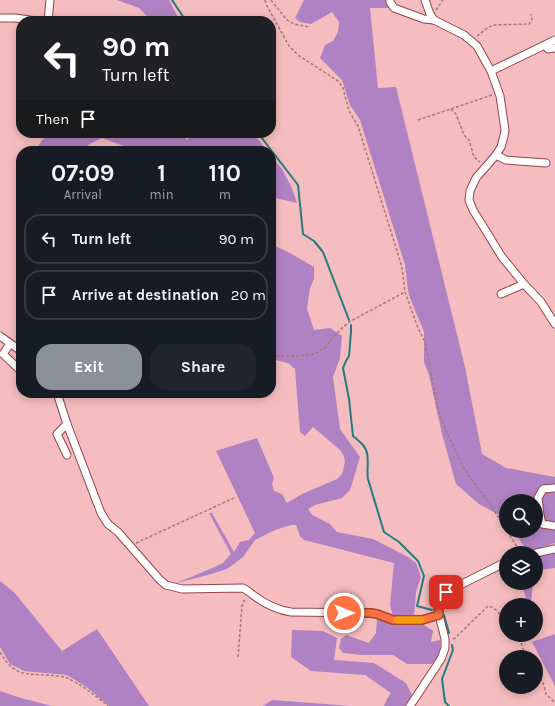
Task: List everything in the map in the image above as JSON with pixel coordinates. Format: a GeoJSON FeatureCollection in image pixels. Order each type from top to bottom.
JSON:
{"type":"FeatureCollection","features":[{"type":"Feature","properties":{"kind":"street"},"geometry":{"type":"LineString","coordinates":[[48,16],[50,0]]}},
{"type":"Feature","properties":{"kind":"street"},"geometry":{"type":"LineString","coordinates":[[390,0],[394,8],[424,19],[434,20],[464,35],[477,46],[491,71],[499,93],[505,130],[501,147],[476,178],[470,191],[469,200],[473,210],[502,257],[541,302],[555,324]]}},
{"type":"Feature","properties":{"kind":"street"},"geometry":{"type":"LineString","coordinates":[[425,0],[434,20]]}},
{"type":"Feature","properties":{"kind":"street"},"geometry":{"type":"LineString","coordinates":[[0,18],[16,18]]}},
{"type":"Feature","properties":{"kind":"street"},"geometry":{"type":"LineString","coordinates":[[491,71],[555,40]]}},
{"type":"Feature","properties":{"kind":"street"},"geometry":{"type":"LineString","coordinates":[[545,45],[548,49],[555,48]]}},
{"type":"Feature","properties":{"kind":"street"},"geometry":{"type":"LineString","coordinates":[[496,155],[506,160],[546,163]]}},
{"type":"Feature","properties":{"kind":"street"},"geometry":{"type":"LineString","coordinates":[[501,294],[524,284]]}},
{"type":"Feature","properties":{"kind":"street"},"geometry":{"type":"LineString","coordinates":[[0,336],[16,348]]}},
{"type":"Feature","properties":{"kind":"street"},"geometry":{"type":"LineString","coordinates":[[10,344],[3,354],[16,366]]}},
{"type":"Feature","properties":{"kind":"street"},"geometry":{"type":"LineString","coordinates":[[59,398],[67,424],[105,520],[118,532],[166,585],[182,589],[243,588],[265,603],[281,611],[371,613],[393,620],[422,620],[439,615]]}},
{"type":"Feature","properties":{"kind":"street"},"geometry":{"type":"LineString","coordinates":[[67,424],[57,434],[67,455]]}},
{"type":"Feature","properties":{"kind":"street"},"geometry":{"type":"LineString","coordinates":[[555,488],[543,489],[538,498],[542,524],[555,526]]}},
{"type":"Feature","properties":{"kind":"street"},"geometry":{"type":"LineString","coordinates":[[543,552],[555,549]]}},
{"type":"Feature","properties":{"kind":"street"},"geometry":{"type":"LineString","coordinates":[[410,706],[441,659],[445,648],[445,639],[438,609],[443,596],[446,592],[499,566]]}},
{"type":"Feature","properties":{"kind":"path"},"geometry":{"type":"LineString","coordinates":[[265,0],[273,16]]}},
{"type":"Feature","properties":{"kind":"path"},"geometry":{"type":"LineString","coordinates":[[271,0],[287,20],[294,24],[309,26]]}},
{"type":"Feature","properties":{"kind":"path"},"geometry":{"type":"LineString","coordinates":[[434,20],[437,9],[442,0]]}},
{"type":"Feature","properties":{"kind":"path"},"geometry":{"type":"LineString","coordinates":[[472,42],[486,29],[493,25],[529,24],[532,20],[531,14]]}},
{"type":"Feature","properties":{"kind":"path"},"geometry":{"type":"LineString","coordinates":[[276,22],[289,46],[298,55],[338,81],[343,88],[349,111],[358,126],[402,267],[405,292],[418,328],[425,342],[438,411],[446,432],[464,468],[499,518]]}},
{"type":"Feature","properties":{"kind":"path"},"geometry":{"type":"LineString","coordinates":[[418,120],[499,93]]}},
{"type":"Feature","properties":{"kind":"path"},"geometry":{"type":"LineString","coordinates":[[451,109],[456,114],[464,135],[469,140],[474,157],[478,162],[486,166]]}},
{"type":"Feature","properties":{"kind":"path"},"geometry":{"type":"LineString","coordinates":[[276,356],[314,354],[326,347],[340,330],[349,322],[405,292]]}},
{"type":"Feature","properties":{"kind":"path"},"geometry":{"type":"LineString","coordinates":[[130,546],[236,497]]}},
{"type":"Feature","properties":{"kind":"path"},"geometry":{"type":"LineString","coordinates":[[238,657],[242,606],[247,590]]}},
{"type":"Feature","properties":{"kind":"path"},"geometry":{"type":"LineString","coordinates":[[445,639],[451,640],[455,638],[488,606],[496,609],[499,613]]}},
{"type":"Feature","properties":{"kind":"path"},"geometry":{"type":"LineString","coordinates":[[0,652],[11,667],[25,674],[60,676],[68,678],[108,706]]}},
{"type":"Feature","properties":{"kind":"path"},"geometry":{"type":"LineString","coordinates":[[543,683],[546,694],[555,703]]}},
{"type":"Feature","properties":{"kind":"shaded area"},"geometry":{"type":"Polygon","coordinates":[[[117,0],[169,0],[177,16],[147,16],[139,8],[117,0]]]}},
{"type":"Feature","properties":{"kind":"shaded area"},"geometry":{"type":"Polygon","coordinates":[[[304,0],[388,0],[389,8],[370,8],[378,88],[396,87],[465,367],[482,454],[506,468],[555,477],[555,543],[543,547],[524,546],[518,538],[543,538],[543,494],[499,494],[499,515],[479,504],[456,484],[442,434],[429,375],[424,362],[424,332],[410,298],[405,265],[360,120],[350,105],[342,80],[320,58],[325,45],[333,41],[338,32],[339,22],[332,12],[311,24],[300,22],[295,18],[304,0]]]}},
{"type":"Feature","properties":{"kind":"shaded area"},"geometry":{"type":"Polygon","coordinates":[[[44,138],[102,138],[88,146],[38,146],[44,138]]]}},
{"type":"Feature","properties":{"kind":"shaded area"},"geometry":{"type":"Polygon","coordinates":[[[102,138],[186,138],[187,140],[189,138],[257,138],[263,146],[124,146],[102,138]]]}},
{"type":"Feature","properties":{"kind":"shaded area"},"geometry":{"type":"Polygon","coordinates":[[[276,162],[282,169],[292,188],[297,203],[276,198],[276,162]]]}},
{"type":"Feature","properties":{"kind":"shaded area"},"geometry":{"type":"Polygon","coordinates":[[[276,246],[314,267],[314,279],[310,288],[307,309],[314,330],[330,328],[342,336],[340,358],[333,377],[340,429],[360,457],[350,490],[342,498],[315,505],[308,509],[312,515],[330,524],[337,532],[373,539],[408,557],[416,563],[421,577],[416,592],[414,618],[399,618],[393,616],[390,605],[394,563],[304,540],[300,536],[296,525],[275,530],[255,540],[243,557],[227,569],[176,583],[223,563],[231,554],[209,513],[212,513],[234,552],[240,542],[249,540],[255,533],[216,451],[257,438],[274,478],[272,484],[274,491],[282,494],[287,503],[302,494],[337,479],[342,474],[345,462],[344,456],[340,450],[313,427],[305,436],[300,432],[295,369],[288,363],[276,360],[276,246]]]}},
{"type":"Feature","properties":{"kind":"shaded area"},"geometry":{"type":"Polygon","coordinates":[[[555,552],[555,568],[543,569],[543,554],[555,552]]]}},
{"type":"Feature","properties":{"kind":"shaded area"},"geometry":{"type":"Polygon","coordinates":[[[0,581],[14,592],[62,651],[97,629],[149,706],[109,706],[88,688],[67,675],[24,671],[10,664],[0,647],[0,581]]]}},
{"type":"Feature","properties":{"kind":"shaded area"},"geometry":{"type":"Polygon","coordinates":[[[523,590],[532,590],[531,598],[526,598],[523,590]]]}},
{"type":"Feature","properties":{"kind":"shaded area"},"geometry":{"type":"Polygon","coordinates":[[[377,618],[395,623],[424,625],[433,631],[431,642],[440,640],[440,650],[437,658],[432,664],[407,664],[393,655],[343,653],[339,648],[341,639],[346,635],[369,643],[376,633],[377,618]]]}},
{"type":"Feature","properties":{"kind":"shaded area"},"geometry":{"type":"Polygon","coordinates":[[[292,630],[323,631],[337,638],[334,660],[374,663],[406,683],[412,695],[405,706],[384,706],[391,693],[365,675],[311,671],[291,657],[292,630]]]}},
{"type":"Feature","properties":{"kind":"shaded area"},"geometry":{"type":"Polygon","coordinates":[[[555,634],[555,686],[543,663],[543,650],[536,650],[532,642],[543,642],[543,638],[555,634]]]}},
{"type":"Feature","properties":{"kind":"shaded area"},"geometry":{"type":"Polygon","coordinates":[[[0,691],[21,698],[52,706],[0,706],[0,691]]]}},
{"type":"Feature","properties":{"kind":"shaded area"},"geometry":{"type":"Polygon","coordinates":[[[272,700],[351,706],[263,706],[272,700]]]}},
{"type":"Feature","properties":{"kind":"waterway"},"geometry":{"type":"LineString","coordinates":[[172,0],[183,16]]}},
{"type":"Feature","properties":{"kind":"waterway"},"geometry":{"type":"LineString","coordinates":[[262,138],[268,146]]}},
{"type":"Feature","properties":{"kind":"waterway"},"geometry":{"type":"LineString","coordinates":[[276,156],[298,185],[303,234],[314,241],[323,252],[349,320]]}},
{"type":"Feature","properties":{"kind":"waterway"},"geometry":{"type":"LineString","coordinates":[[351,325],[349,356],[343,368],[349,399],[353,436],[363,445],[367,453],[368,479],[384,532],[399,542],[418,561],[424,576],[417,606],[432,610]]}},
{"type":"Feature","properties":{"kind":"waterway"},"geometry":{"type":"LineString","coordinates":[[444,615],[449,633]]}},
{"type":"Feature","properties":{"kind":"waterway"},"geometry":{"type":"LineString","coordinates":[[449,706],[445,702],[442,679],[453,650],[452,645]]}},
{"type":"Feature","properties":{"kind":"slow traffic"},"geometry":{"type":"LineString","coordinates":[[397,620],[421,620]]}},
{"type":"Feature","properties":{"kind":"route"},"geometry":{"type":"LineString","coordinates":[[344,613],[371,613],[393,620],[422,620],[439,615],[438,609],[440,602],[446,592]]}}]}
